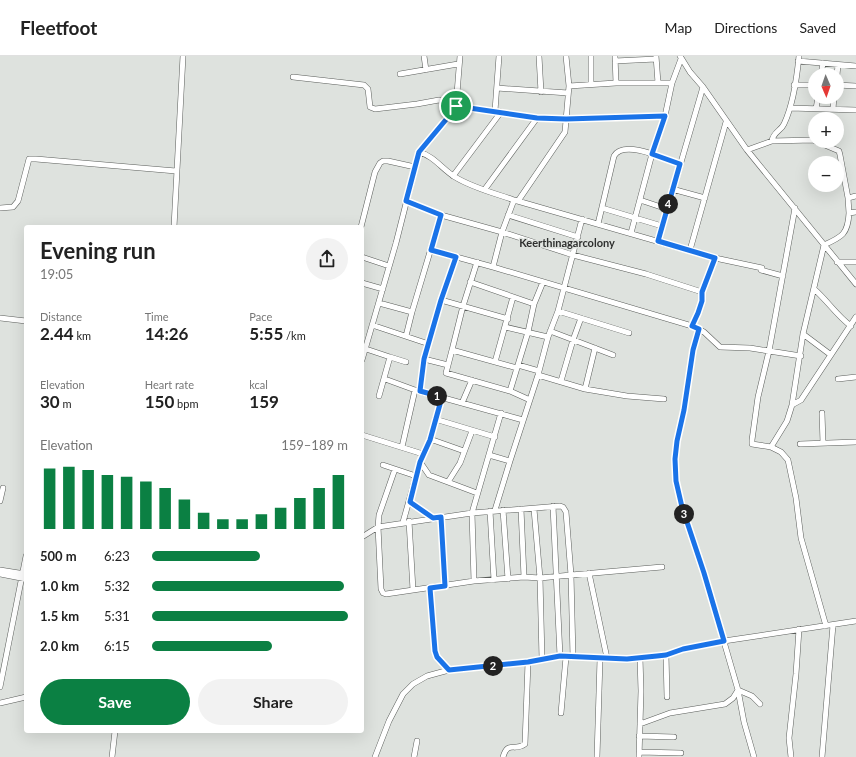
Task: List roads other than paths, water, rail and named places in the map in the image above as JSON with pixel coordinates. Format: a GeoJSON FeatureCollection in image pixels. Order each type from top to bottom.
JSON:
{"type":"FeatureCollection","features":[{"type":"Feature","properties":{"kind":"street"},"geometry":{"type":"LineString","coordinates":[[174,225],[183,56]]}},
{"type":"Feature","properties":{"kind":"street"},"geometry":{"type":"LineString","coordinates":[[424,56],[426,70]]}},
{"type":"Feature","properties":{"kind":"street"},"geometry":{"type":"LineString","coordinates":[[364,345],[383,289],[419,152],[456,106],[458,64],[460,56]]}},
{"type":"Feature","properties":{"kind":"street"},"geometry":{"type":"LineString","coordinates":[[453,176],[498,112],[497,88],[499,56]]}},
{"type":"Feature","properties":{"kind":"street"},"geometry":{"type":"LineString","coordinates":[[539,56],[541,92]]}},
{"type":"Feature","properties":{"kind":"street"},"geometry":{"type":"LineString","coordinates":[[494,267],[502,232],[508,215],[516,200],[565,132],[569,86],[566,56]]}},
{"type":"Feature","properties":{"kind":"street"},"geometry":{"type":"LineString","coordinates":[[591,56],[591,84]]}},
{"type":"Feature","properties":{"kind":"street"},"geometry":{"type":"LineString","coordinates":[[631,233],[652,154],[665,116],[672,83],[680,57]]}},
{"type":"Feature","properties":{"kind":"street"},"geometry":{"type":"LineString","coordinates":[[680,57],[747,150],[856,284]]}},
{"type":"Feature","properties":{"kind":"street"},"geometry":{"type":"LineString","coordinates":[[616,83],[615,58],[656,58],[658,83]]}},
{"type":"Feature","properties":{"kind":"street"},"geometry":{"type":"LineString","coordinates":[[772,141],[774,134],[781,129],[784,124],[790,108],[798,58],[823,63],[856,66]]}},
{"type":"Feature","properties":{"kind":"street"},"geometry":{"type":"LineString","coordinates":[[822,68],[823,63]]}},
{"type":"Feature","properties":{"kind":"street"},"geometry":{"type":"LineString","coordinates":[[400,74],[458,64]]}},
{"type":"Feature","properties":{"kind":"street"},"geometry":{"type":"LineString","coordinates":[[838,64],[838,68]]}},
{"type":"Feature","properties":{"kind":"street"},"geometry":{"type":"LineString","coordinates":[[292,76],[364,85],[368,89],[369,105],[372,108],[417,104],[439,100],[456,106],[537,118],[566,119],[665,116]]}},
{"type":"Feature","properties":{"kind":"street"},"geometry":{"type":"LineString","coordinates":[[569,86],[616,83],[672,83]]}},
{"type":"Feature","properties":{"kind":"street"},"geometry":{"type":"LineString","coordinates":[[794,85],[808,85]]}},
{"type":"Feature","properties":{"kind":"street"},"geometry":{"type":"LineString","coordinates":[[844,86],[856,86]]}},
{"type":"Feature","properties":{"kind":"street"},"geometry":{"type":"LineString","coordinates":[[658,241],[703,87]]}},
{"type":"Feature","properties":{"kind":"street"},"geometry":{"type":"LineString","coordinates":[[497,88],[568,93]]}},
{"type":"Feature","properties":{"kind":"street"},"geometry":{"type":"LineString","coordinates":[[816,109],[817,104]]}},
{"type":"Feature","properties":{"kind":"street"},"geometry":{"type":"LineString","coordinates":[[833,104],[833,109]]}},
{"type":"Feature","properties":{"kind":"street"},"geometry":{"type":"LineString","coordinates":[[790,108],[856,110]]}},
{"type":"Feature","properties":{"kind":"street"},"geometry":{"type":"LineString","coordinates":[[485,189],[537,118]]}},
{"type":"Feature","properties":{"kind":"street"},"geometry":{"type":"LineString","coordinates":[[690,250],[726,122]]}},
{"type":"Feature","properties":{"kind":"street"},"geometry":{"type":"LineString","coordinates":[[747,150],[772,141],[813,140],[838,151],[848,198],[849,213],[847,229],[845,233],[838,238],[824,245]]}},
{"type":"Feature","properties":{"kind":"street"},"geometry":{"type":"LineString","coordinates":[[598,224],[616,152],[627,149],[652,154],[680,164]]}},
{"type":"Feature","properties":{"kind":"street"},"geometry":{"type":"LineString","coordinates":[[419,152],[425,154],[440,164],[453,176],[469,184],[516,200],[715,258],[762,269],[783,276]]}},
{"type":"Feature","properties":{"kind":"street"},"geometry":{"type":"LineString","coordinates":[[0,208],[13,207],[18,201],[29,159],[36,158],[176,171]]}},
{"type":"Feature","properties":{"kind":"street"},"geometry":{"type":"LineString","coordinates":[[362,225],[375,172],[380,164],[383,161],[388,161],[415,167]]}},
{"type":"Feature","properties":{"kind":"street"},"geometry":{"type":"LineString","coordinates":[[672,189],[705,198]]}},
{"type":"Feature","properties":{"kind":"street"},"geometry":{"type":"LineString","coordinates":[[848,198],[856,196]]}},
{"type":"Feature","properties":{"kind":"street"},"geometry":{"type":"LineString","coordinates":[[640,200],[667,209]]}},
{"type":"Feature","properties":{"kind":"street"},"geometry":{"type":"LineString","coordinates":[[406,201],[441,215],[502,232],[573,255],[646,274],[702,292]]}},
{"type":"Feature","properties":{"kind":"street"},"geometry":{"type":"LineString","coordinates":[[602,208],[662,226]]}},
{"type":"Feature","properties":{"kind":"street"},"geometry":{"type":"LineString","coordinates":[[795,208],[769,351],[758,397],[752,444],[771,447],[781,452],[788,460],[796,498],[801,538],[826,626]]}},
{"type":"Feature","properties":{"kind":"street"},"geometry":{"type":"LineString","coordinates":[[849,213],[856,212]]}},
{"type":"Feature","properties":{"kind":"street"},"geometry":{"type":"LineString","coordinates":[[406,336],[441,215]]}},
{"type":"Feature","properties":{"kind":"street"},"geometry":{"type":"LineString","coordinates":[[508,215],[578,237]]}},
{"type":"Feature","properties":{"kind":"street"},"geometry":{"type":"LineString","coordinates":[[494,580],[493,511],[539,373],[549,334],[558,311],[582,219]]}},
{"type":"Feature","properties":{"kind":"street"},"geometry":{"type":"LineString","coordinates":[[771,447],[787,421],[792,405],[804,334],[824,245]]}},
{"type":"Feature","properties":{"kind":"street"},"geometry":{"type":"LineString","coordinates":[[431,250],[477,262],[692,326],[711,337],[720,347],[750,348],[800,356]]}},
{"type":"Feature","properties":{"kind":"street"},"geometry":{"type":"LineString","coordinates":[[402,447],[424,359],[441,300],[456,257]]}},
{"type":"Feature","properties":{"kind":"street"},"geometry":{"type":"LineString","coordinates":[[364,258],[389,266]]}},
{"type":"Feature","properties":{"kind":"street"},"geometry":{"type":"LineString","coordinates":[[692,326],[700,307],[702,292],[715,258]]}},
{"type":"Feature","properties":{"kind":"street"},"geometry":{"type":"LineString","coordinates":[[477,262],[463,306],[446,373],[510,391],[530,400]]}},
{"type":"Feature","properties":{"kind":"street"},"geometry":{"type":"LineString","coordinates":[[837,262],[856,262]]}},
{"type":"Feature","properties":{"kind":"street"},"geometry":{"type":"LineString","coordinates":[[470,282],[534,304]]}},
{"type":"Feature","properties":{"kind":"street"},"geometry":{"type":"LineString","coordinates":[[510,391],[528,332],[534,304],[543,282]]}},
{"type":"Feature","properties":{"kind":"street"},"geometry":{"type":"LineString","coordinates":[[364,284],[383,289]]}},
{"type":"Feature","properties":{"kind":"street"},"geometry":{"type":"LineString","coordinates":[[814,289],[850,326]]}},
{"type":"Feature","properties":{"kind":"street"},"geometry":{"type":"LineString","coordinates":[[495,362],[513,297]]}},
{"type":"Feature","properties":{"kind":"street"},"geometry":{"type":"LineString","coordinates":[[441,300],[508,319]]}},
{"type":"Feature","properties":{"kind":"street"},"geometry":{"type":"LineString","coordinates":[[379,303],[412,312]]}},
{"type":"Feature","properties":{"kind":"street"},"geometry":{"type":"LineString","coordinates":[[558,311],[629,333]]}},
{"type":"Feature","properties":{"kind":"street"},"geometry":{"type":"LineString","coordinates":[[792,405],[800,400],[856,317]]}},
{"type":"Feature","properties":{"kind":"street"},"geometry":{"type":"LineString","coordinates":[[0,318],[24,322]]}},
{"type":"Feature","properties":{"kind":"street"},"geometry":{"type":"LineString","coordinates":[[561,381],[581,318]]}},
{"type":"Feature","properties":{"kind":"street"},"geometry":{"type":"LineString","coordinates":[[372,325],[429,344]]}},
{"type":"Feature","properties":{"kind":"street"},"geometry":{"type":"LineString","coordinates":[[505,327],[528,332],[549,334],[573,340],[614,355]]}},
{"type":"Feature","properties":{"kind":"street"},"geometry":{"type":"LineString","coordinates":[[699,329],[693,350],[684,410],[677,441],[675,459],[676,481],[682,507],[704,573],[738,690],[744,722],[754,757]]}},
{"type":"Feature","properties":{"kind":"street"},"geometry":{"type":"LineString","coordinates":[[804,334],[830,355]]}},
{"type":"Feature","properties":{"kind":"street"},"geometry":{"type":"LineString","coordinates":[[364,348],[406,362]]}},
{"type":"Feature","properties":{"kind":"street"},"geometry":{"type":"LineString","coordinates":[[585,389],[596,348]]}},
{"type":"Feature","properties":{"kind":"street"},"geometry":{"type":"LineString","coordinates":[[452,350],[539,373],[585,389],[626,396],[664,399]]}},
{"type":"Feature","properties":{"kind":"street"},"geometry":{"type":"LineString","coordinates":[[379,396],[390,358]]}},
{"type":"Feature","properties":{"kind":"street"},"geometry":{"type":"LineString","coordinates":[[424,359],[448,365]]}},
{"type":"Feature","properties":{"kind":"street"},"geometry":{"type":"LineString","coordinates":[[838,379],[856,377]]}},
{"type":"Feature","properties":{"kind":"street"},"geometry":{"type":"LineString","coordinates":[[385,379],[417,391],[523,420]]}},
{"type":"Feature","properties":{"kind":"street"},"geometry":{"type":"LineString","coordinates":[[462,403],[472,380]]}},
{"type":"Feature","properties":{"kind":"street"},"geometry":{"type":"LineString","coordinates":[[412,590],[406,522],[420,462],[430,440],[442,397]]}},
{"type":"Feature","properties":{"kind":"street"},"geometry":{"type":"LineString","coordinates":[[474,581],[472,513],[501,413]]}},
{"type":"Feature","properties":{"kind":"street"},"geometry":{"type":"LineString","coordinates":[[822,413],[823,443]]}},
{"type":"Feature","properties":{"kind":"street"},"geometry":{"type":"LineString","coordinates":[[435,419],[495,437]]}},
{"type":"Feature","properties":{"kind":"street"},"geometry":{"type":"LineString","coordinates":[[448,482],[460,463],[472,431]]}},
{"type":"Feature","properties":{"kind":"street"},"geometry":{"type":"LineString","coordinates":[[364,436],[423,454]]}},
{"type":"Feature","properties":{"kind":"street"},"geometry":{"type":"LineString","coordinates":[[430,440],[464,451]]}},
{"type":"Feature","properties":{"kind":"street"},"geometry":{"type":"LineString","coordinates":[[800,444],[856,442]]}},
{"type":"Feature","properties":{"kind":"street"},"geometry":{"type":"LineString","coordinates":[[489,455],[510,461]]}},
{"type":"Feature","properties":{"kind":"street"},"geometry":{"type":"LineString","coordinates":[[420,462],[429,475],[477,493]]}},
{"type":"Feature","properties":{"kind":"street"},"geometry":{"type":"LineString","coordinates":[[383,465],[416,476]]}},
{"type":"Feature","properties":{"kind":"street"},"geometry":{"type":"LineString","coordinates":[[396,469],[379,515],[378,527],[381,589],[383,593],[386,594],[474,581],[524,577],[540,578],[662,567]]}},
{"type":"Feature","properties":{"kind":"street"},"geometry":{"type":"LineString","coordinates":[[0,501],[3,488]]}},
{"type":"Feature","properties":{"kind":"street"},"geometry":{"type":"LineString","coordinates":[[410,502],[433,518]]}},
{"type":"Feature","properties":{"kind":"street"},"geometry":{"type":"LineString","coordinates":[[364,536],[378,527],[433,518],[503,510],[534,509],[553,506],[563,507],[566,512],[571,575],[573,657]]}},
{"type":"Feature","properties":{"kind":"street"},"geometry":{"type":"LineString","coordinates":[[553,506],[560,656]]}},
{"type":"Feature","properties":{"kind":"street"},"geometry":{"type":"LineString","coordinates":[[521,509],[524,577]]}},
{"type":"Feature","properties":{"kind":"street"},"geometry":{"type":"LineString","coordinates":[[534,509],[540,578],[542,659]]}},
{"type":"Feature","properties":{"kind":"street"},"geometry":{"type":"LineString","coordinates":[[503,510],[508,579]]}},
{"type":"Feature","properties":{"kind":"street"},"geometry":{"type":"LineString","coordinates":[[441,517],[445,586]]}},
{"type":"Feature","properties":{"kind":"street"},"geometry":{"type":"LineString","coordinates":[[0,570],[24,576]]}},
{"type":"Feature","properties":{"kind":"street"},"geometry":{"type":"LineString","coordinates":[[589,573],[607,658]]}},
{"type":"Feature","properties":{"kind":"street"},"geometry":{"type":"LineString","coordinates":[[0,574],[24,576]]}},
{"type":"Feature","properties":{"kind":"street"},"geometry":{"type":"LineString","coordinates":[[0,687],[24,576]]}},
{"type":"Feature","properties":{"kind":"street"},"geometry":{"type":"LineString","coordinates":[[430,588],[435,651],[437,657],[449,670]]}},
{"type":"Feature","properties":{"kind":"street"},"geometry":{"type":"LineString","coordinates":[[375,757],[389,721],[403,694],[413,684],[427,676],[449,670],[528,662],[560,656],[600,659],[640,658],[666,655],[683,649],[724,641],[856,621]]}},
{"type":"Feature","properties":{"kind":"street"},"geometry":{"type":"LineString","coordinates":[[822,757],[832,625]]}},
{"type":"Feature","properties":{"kind":"street"},"geometry":{"type":"LineString","coordinates":[[791,757],[789,738],[799,629]]}},
{"type":"Feature","properties":{"kind":"street"},"geometry":{"type":"LineString","coordinates":[[666,655],[667,697]]}},
{"type":"Feature","properties":{"kind":"street"},"geometry":{"type":"LineString","coordinates":[[561,713],[566,657]]}},
{"type":"Feature","properties":{"kind":"street"},"geometry":{"type":"LineString","coordinates":[[640,658],[639,754],[681,753]]}},
{"type":"Feature","properties":{"kind":"street"},"geometry":{"type":"LineString","coordinates":[[597,757],[600,659]]}},
{"type":"Feature","properties":{"kind":"street"},"geometry":{"type":"LineString","coordinates":[[503,757],[507,748],[520,747],[525,744],[528,662]]}},
{"type":"Feature","properties":{"kind":"street"},"geometry":{"type":"LineString","coordinates":[[738,690],[752,696],[760,704]]}},
{"type":"Feature","properties":{"kind":"street"},"geometry":{"type":"LineString","coordinates":[[640,724],[670,714],[725,704],[733,698],[738,690]]}},
{"type":"Feature","properties":{"kind":"street"},"geometry":{"type":"LineString","coordinates":[[0,703],[24,697]]}},
{"type":"Feature","properties":{"kind":"street"},"geometry":{"type":"LineString","coordinates":[[112,757],[115,733]]}},
{"type":"Feature","properties":{"kind":"street"},"geometry":{"type":"LineString","coordinates":[[640,736],[674,737]]}},
{"type":"Feature","properties":{"kind":"street"},"geometry":{"type":"LineString","coordinates":[[414,757],[417,741]]}},
{"type":"Feature","properties":{"kind":"district","name":"Keerthinagarcolony"},"geometry":{"type":"Point","coordinates":[567,242]}}]}
